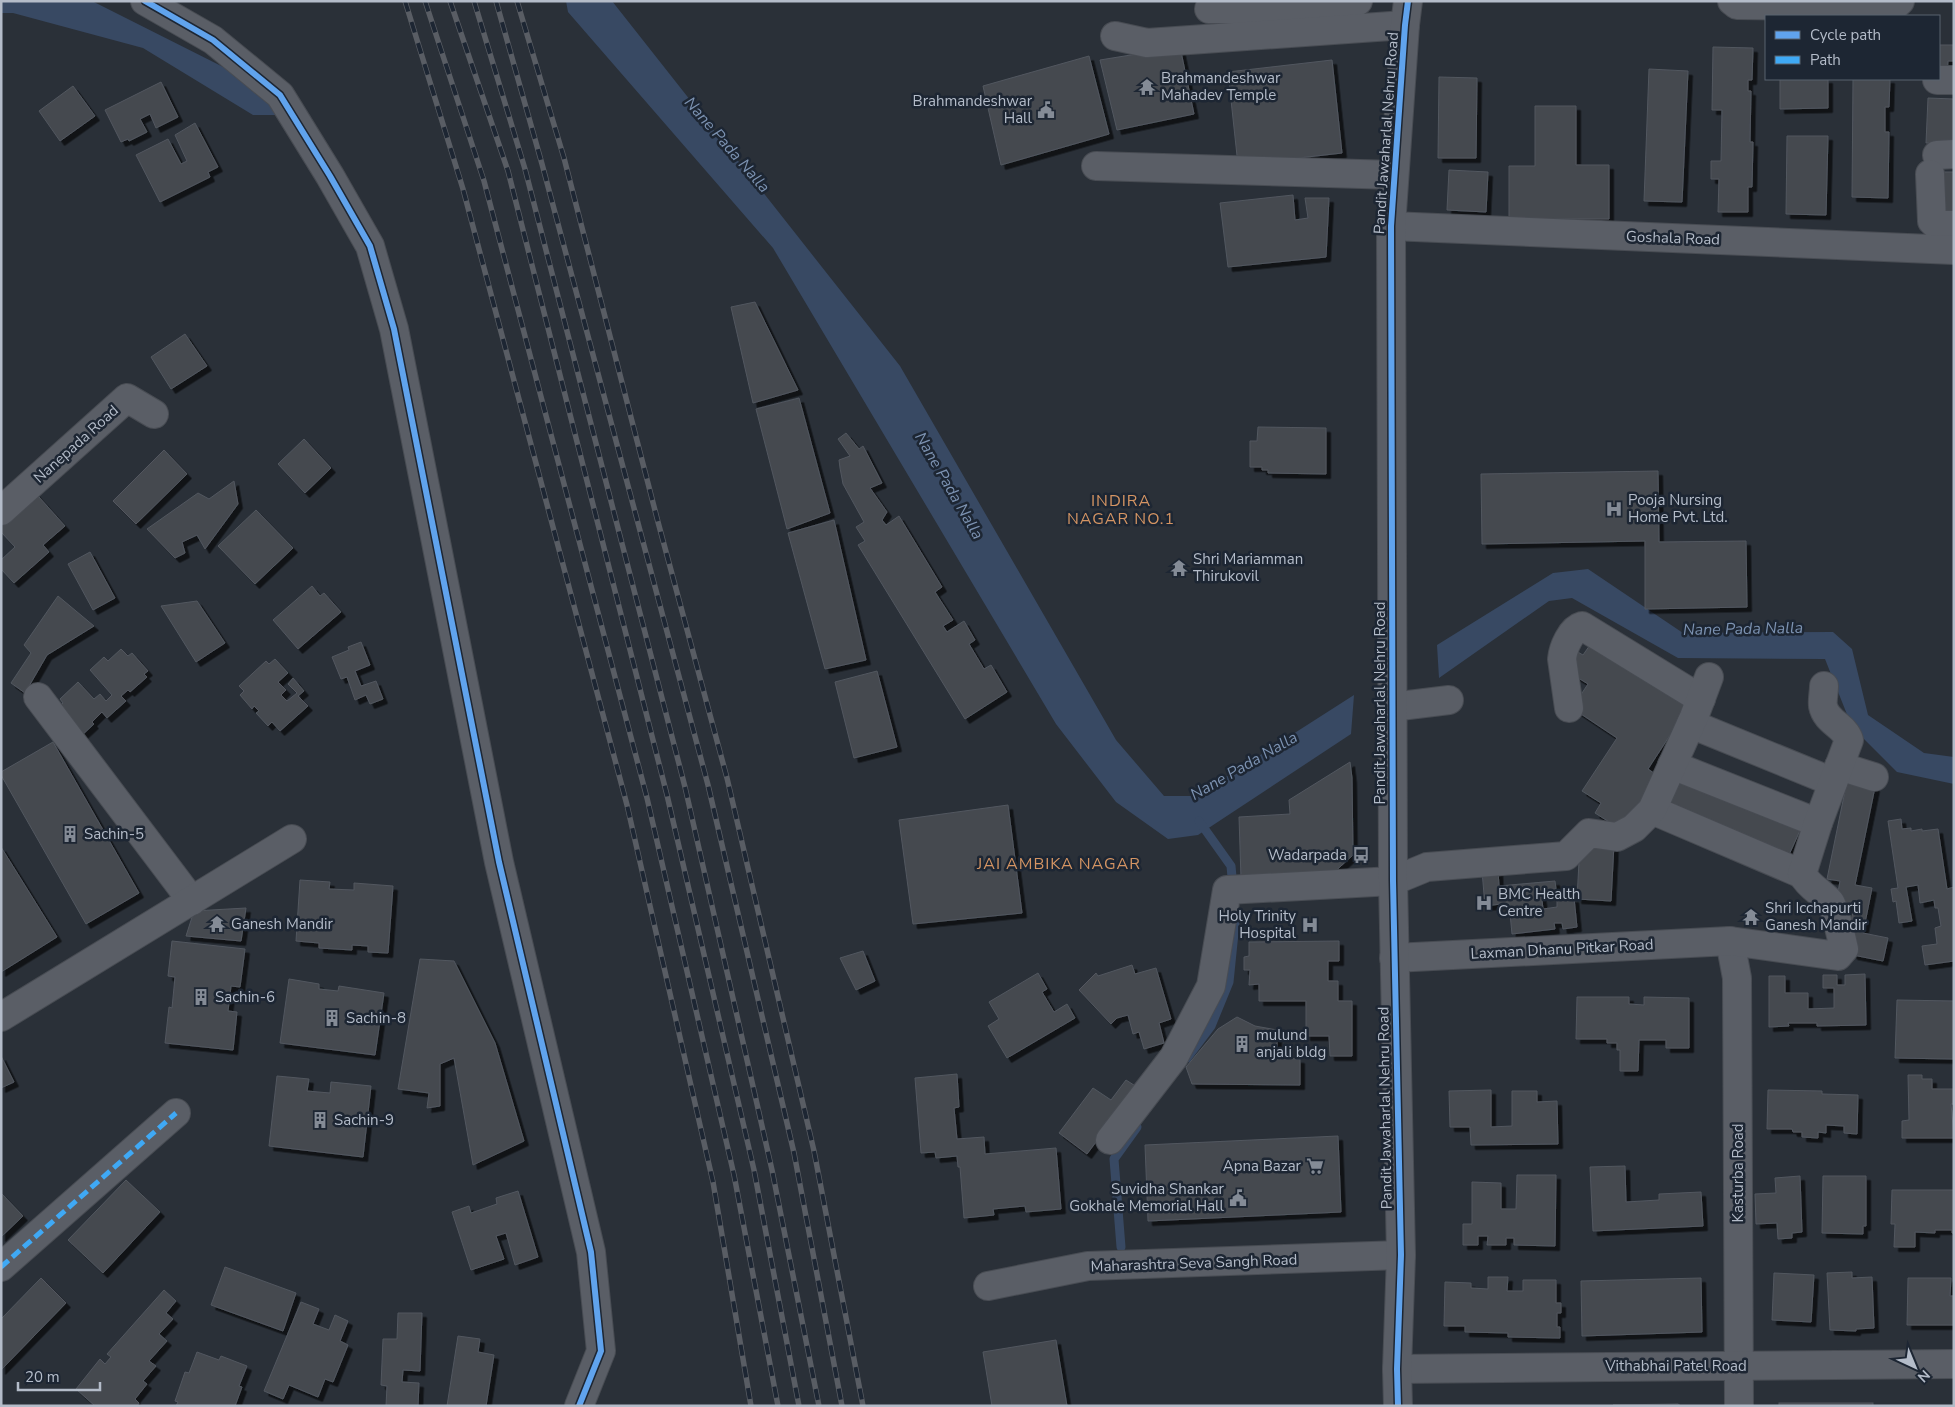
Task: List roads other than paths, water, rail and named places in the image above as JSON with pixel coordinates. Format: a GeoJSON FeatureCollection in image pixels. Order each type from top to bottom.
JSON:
{"type":"FeatureCollection","features":[{"type":"Feature","properties":{"kind":"street"},"geometry":{"type":"LineString","coordinates":[[145,1],[213,40],[280,95],[370,246],[394,329],[499,862],[591,1252],[601,1351],[579,1406]]}},
{"type":"Feature","properties":{"kind":"street"},"geometry":{"type":"LineString","coordinates":[[1213,38],[1209,5],[1343,11],[1358,1]]}},
{"type":"Feature","properties":{"kind":"street"},"geometry":{"type":"LineString","coordinates":[[1732,1],[1737,5],[1802,3],[1893,7],[1900,1]]}},
{"type":"Feature","properties":{"kind":"street"},"geometry":{"type":"LineString","coordinates":[[1115,36],[1147,43],[1213,38],[1407,13]]}},
{"type":"Feature","properties":{"kind":"street","name":"Pandit Jawaharlal Nehru Road"},"geometry":{"type":"LineString","coordinates":[[1398,1406],[1401,1255],[1393,882],[1392,226],[1394,175],[1407,13]]}},
{"type":"Feature","properties":{"kind":"street"},"geometry":{"type":"LineString","coordinates":[[1940,161],[1932,221],[1936,225],[1954,225]]}},
{"type":"Feature","properties":{"kind":"street"},"geometry":{"type":"LineString","coordinates":[[1096,166],[1394,175]]}},
{"type":"Feature","properties":{"kind":"street","name":"Goshala Road"},"geometry":{"type":"LineString","coordinates":[[1392,226],[1954,250]]}},
{"type":"Feature","properties":{"kind":"street","name":"Nanepada Road"},"geometry":{"type":"LineString","coordinates":[[1,510],[127,398],[154,414]]}},
{"type":"Feature","properties":{"kind":"street"},"geometry":{"type":"LineString","coordinates":[[1110,1140],[1174,1057],[1211,986],[1227,890],[1393,882],[1427,867],[1566,856],[1589,833],[1617,837],[1634,828],[1652,810],[1691,724],[1705,688],[1582,626],[1575,629],[1563,652],[1562,659],[1569,708]]}},
{"type":"Feature","properties":{"kind":"street"},"geometry":{"type":"LineString","coordinates":[[1652,810],[1802,874],[1818,823],[1849,740],[1847,734],[1827,716],[1823,706],[1824,686]]}},
{"type":"Feature","properties":{"kind":"street"},"geometry":{"type":"LineString","coordinates":[[38,697],[192,901]]}},
{"type":"Feature","properties":{"kind":"street"},"geometry":{"type":"LineString","coordinates":[[1392,707],[1449,700]]}},
{"type":"Feature","properties":{"kind":"street"},"geometry":{"type":"LineString","coordinates":[[1691,724],[1836,774],[1874,777]]}},
{"type":"Feature","properties":{"kind":"street"},"geometry":{"type":"LineString","coordinates":[[1672,764],[1818,823]]}},
{"type":"Feature","properties":{"kind":"street"},"geometry":{"type":"LineString","coordinates":[[1,1017],[292,840]]}},
{"type":"Feature","properties":{"kind":"street","name":"Laxman Dhanu Pitkar Road"},"geometry":{"type":"LineString","coordinates":[[1394,958],[1730,941],[1838,956],[1844,949],[1835,909],[1830,902],[1806,882],[1802,874]]}},
{"type":"Feature","properties":{"kind":"street","name":"Kasturba Road"},"geometry":{"type":"LineString","coordinates":[[1730,941],[1737,978],[1740,1406]]}},
{"type":"Feature","properties":{"kind":"street"},"geometry":{"type":"LineString","coordinates":[[1,1267],[176,1113]]}},
{"type":"Feature","properties":{"kind":"street","name":"Maharashtra Seva Sangh Road"},"geometry":{"type":"LineString","coordinates":[[988,1286],[1088,1266],[1401,1255]]}},
{"type":"Feature","properties":{"kind":"street","name":"Vithabhai Patel Road"},"geometry":{"type":"LineString","coordinates":[[1398,1369],[1954,1364]]}},
{"type":"Feature","properties":{"kind":"water"},"geometry":{"type":"Polygon","coordinates":[[[1,1],[92,1],[263,87],[277,115],[253,115],[143,48],[13,13],[1,13],[1,1]]]}},
{"type":"Feature","properties":{"kind":"water","name":"Nane Pada Nalla"},"geometry":{"type":"Polygon","coordinates":[[[566,1],[612,1],[900,366],[1116,740],[1164,796],[1196,796],[1354,695],[1351,734],[1198,835],[1168,839],[1116,802],[1056,724],[773,248],[568,12],[566,1]]]}},
{"type":"Feature","properties":{"kind":"water"},"geometry":{"type":"Polygon","coordinates":[[[1588,569],[1683,633],[1833,632],[1852,649],[1868,715],[1924,753],[1954,757],[1954,784],[1897,772],[1852,727],[1825,659],[1678,658],[1572,598],[1549,601],[1439,678],[1437,645],[1553,573],[1588,569]]]}},
{"type":"Feature","properties":{"kind":"waterway"},"geometry":{"type":"LineString","coordinates":[[1199,821],[1231,866],[1233,888]]}},
{"type":"Feature","properties":{"kind":"waterway"},"geometry":{"type":"LineString","coordinates":[[1187,1058],[1211,1026],[1229,982],[1235,923]]}},
{"type":"Feature","properties":{"kind":"waterway"},"geometry":{"type":"LineString","coordinates":[[1121,1247],[1114,1159],[1137,1127]]}},
{"type":"Feature","properties":{"kind":"railway"},"geometry":{"type":"LineString","coordinates":[[405,1],[463,189],[627,805],[713,1182],[751,1406]]}},
{"type":"Feature","properties":{"kind":"railway"},"geometry":{"type":"LineString","coordinates":[[425,1],[484,181],[647,798],[734,1175],[778,1406]]}},
{"type":"Feature","properties":{"kind":"railway"},"geometry":{"type":"LineString","coordinates":[[450,1],[508,171],[667,795],[754,1170],[799,1406]]}},
{"type":"Feature","properties":{"kind":"railway"},"geometry":{"type":"LineString","coordinates":[[474,1],[525,169],[685,787],[772,1170],[819,1406]]}},
{"type":"Feature","properties":{"kind":"railway"},"geometry":{"type":"LineString","coordinates":[[496,1],[542,164],[708,785],[794,1153],[842,1406]]}},
{"type":"Feature","properties":{"kind":"railway"},"geometry":{"type":"LineString","coordinates":[[517,1],[564,158],[658,522],[727,778],[814,1151],[863,1406]]}},
{"type":"Feature","properties":{"kind":"place","name":"Brahmandeshwar Mahadev Temple"},"geometry":{"type":"Point","coordinates":[1147,87]}},
{"type":"Feature","properties":{"kind":"place","name":"Brahmandeshwar Hall"},"geometry":{"type":"Point","coordinates":[1046,110]}},
{"type":"Feature","properties":{"kind":"place","name":"Pooja Nursing Home Pvt. Ltd."},"geometry":{"type":"Point","coordinates":[1614,509]}},
{"type":"Feature","properties":{"kind":"place","name":"Shri Mariamman Thirukovil"},"geometry":{"type":"Point","coordinates":[1179,568]}},
{"type":"Feature","properties":{"kind":"place","name":"Sachin-5"},"geometry":{"type":"Point","coordinates":[70,834]}},
{"type":"Feature","properties":{"kind":"place","name":"Wadarpada"},"geometry":{"type":"Point","coordinates":[1361,855]}},
{"type":"Feature","properties":{"kind":"place","name":"BMC Health Centre"},"geometry":{"type":"Point","coordinates":[1484,903]}},
{"type":"Feature","properties":{"kind":"place","name":"Shri Icchapurti Ganesh Mandir"},"geometry":{"type":"Point","coordinates":[1751,917]}},
{"type":"Feature","properties":{"kind":"place","name":"Ganesh Mandir"},"geometry":{"type":"Point","coordinates":[217,924]}},
{"type":"Feature","properties":{"kind":"place","name":"Holy Trinity Hospital"},"geometry":{"type":"Point","coordinates":[1310,925]}},
{"type":"Feature","properties":{"kind":"place","name":"Sachin-6"},"geometry":{"type":"Point","coordinates":[201,997]}},
{"type":"Feature","properties":{"kind":"place","name":"Sachin-8"},"geometry":{"type":"Point","coordinates":[332,1018]}},
{"type":"Feature","properties":{"kind":"place","name":"mulund anjali bldg"},"geometry":{"type":"Point","coordinates":[1242,1044]}},
{"type":"Feature","properties":{"kind":"place","name":"Sachin-9"},"geometry":{"type":"Point","coordinates":[320,1120]}},
{"type":"Feature","properties":{"kind":"place","name":"Apna Bazar"},"geometry":{"type":"Point","coordinates":[1315,1166]}},
{"type":"Feature","properties":{"kind":"place","name":"Suvidha Shankar Gokhale Memorial Hall"},"geometry":{"type":"Point","coordinates":[1238,1198]}},
{"type":"Feature","properties":{"kind":"district","name":"INDIRA NAGAR NO.1"},"geometry":{"type":"Point","coordinates":[1121,510]}},
{"type":"Feature","properties":{"kind":"district","name":"JAI AMBIKA NAGAR"},"geometry":{"type":"Point","coordinates":[1059,864]}}]}
